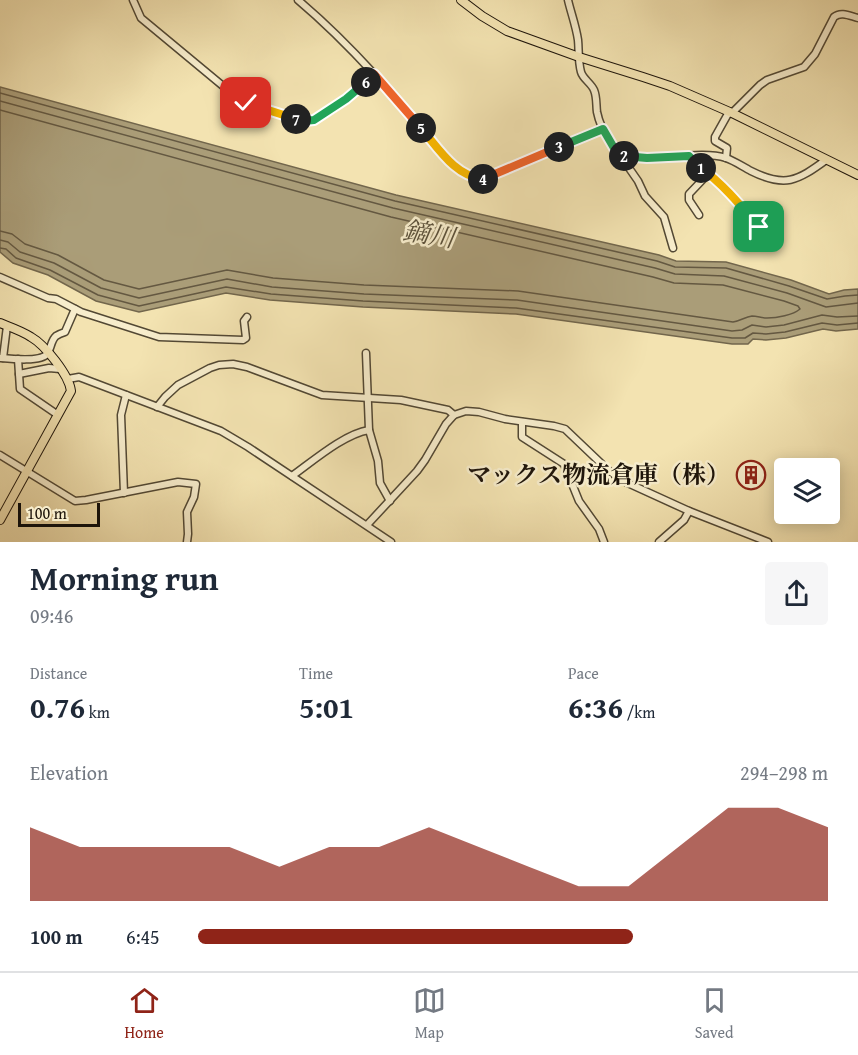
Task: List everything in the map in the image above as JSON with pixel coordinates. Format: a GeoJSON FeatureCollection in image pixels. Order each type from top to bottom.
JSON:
{"type":"FeatureCollection","features":[{"type":"Feature","properties":{"kind":"main road"},"geometry":{"type":"LineString","coordinates":[[461,0],[507,31],[661,83],[730,113],[858,175]]}},
{"type":"Feature","properties":{"kind":"main road"},"geometry":{"type":"LineString","coordinates":[[0,520],[71,391],[68,379],[39,342],[3,324]]}},
{"type":"Feature","properties":{"kind":"street"},"geometry":{"type":"LineString","coordinates":[[133,0],[141,18],[243,102],[304,121],[314,120],[342,103],[374,74]]}},
{"type":"Feature","properties":{"kind":"street"},"geometry":{"type":"LineString","coordinates":[[298,0],[320,18],[374,74],[460,171],[479,179],[485,179],[603,129]]}},
{"type":"Feature","properties":{"kind":"street"},"geometry":{"type":"LineString","coordinates":[[567,0],[578,41],[581,74],[594,88],[597,113],[603,129],[614,148],[626,157],[710,156],[726,158],[756,173],[776,180],[788,181],[797,179],[826,160]]}},
{"type":"Feature","properties":{"kind":"street"},"geometry":{"type":"LineString","coordinates":[[726,158],[727,148],[716,141],[715,137],[730,113],[767,80],[804,67],[815,54],[834,17],[844,14],[858,18]]}},
{"type":"Feature","properties":{"kind":"street"},"geometry":{"type":"LineString","coordinates":[[689,156],[738,201],[759,227]]}},
{"type":"Feature","properties":{"kind":"street"},"geometry":{"type":"LineString","coordinates":[[626,157],[629,168],[645,196],[664,217],[673,248]]}},
{"type":"Feature","properties":{"kind":"street"},"geometry":{"type":"LineString","coordinates":[[699,215],[689,200],[689,194],[708,174]]}},
{"type":"Feature","properties":{"kind":"street"},"geometry":{"type":"LineString","coordinates":[[0,277],[75,309],[159,338],[243,340],[246,338],[244,321],[247,317]]}},
{"type":"Feature","properties":{"kind":"street"},"geometry":{"type":"LineString","coordinates":[[3,324],[1,358],[45,357],[54,339],[65,332],[75,309]]}},
{"type":"Feature","properties":{"kind":"street"},"geometry":{"type":"LineString","coordinates":[[366,353],[369,430],[378,461],[380,483],[390,501]]}},
{"type":"Feature","properties":{"kind":"street"},"geometry":{"type":"LineString","coordinates":[[18,359],[20,389],[58,415]]}},
{"type":"Feature","properties":{"kind":"street"},"geometry":{"type":"LineString","coordinates":[[157,407],[178,385],[210,368],[233,364],[322,395],[401,400],[448,410],[454,415]]}},
{"type":"Feature","properties":{"kind":"street"},"geometry":{"type":"LineString","coordinates":[[19,374],[48,368],[60,369]]}},
{"type":"Feature","properties":{"kind":"street"},"geometry":{"type":"LineString","coordinates":[[68,379],[79,377],[221,431],[391,542]]}},
{"type":"Feature","properties":{"kind":"street"},"geometry":{"type":"LineString","coordinates":[[124,493],[121,415],[126,395]]}},
{"type":"Feature","properties":{"kind":"street"},"geometry":{"type":"LineString","coordinates":[[367,525],[425,460],[446,424],[454,415],[466,411],[565,429],[621,480],[755,540],[768,542]]}},
{"type":"Feature","properties":{"kind":"street"},"geometry":{"type":"LineString","coordinates":[[522,422],[522,437],[564,464],[579,501],[599,529],[604,542]]}},
{"type":"Feature","properties":{"kind":"street"},"geometry":{"type":"LineString","coordinates":[[292,476],[321,454],[357,432],[369,430]]}},
{"type":"Feature","properties":{"kind":"street"},"geometry":{"type":"LineString","coordinates":[[0,455],[75,501],[178,482],[196,484],[188,513],[187,542]]}},
{"type":"Feature","properties":{"kind":"street"},"geometry":{"type":"LineString","coordinates":[[659,542],[684,520],[689,511]]}},
{"type":"Feature","properties":{"kind":"water","name":"鏑川"},"geometry":{"type":"Polygon","coordinates":[[[0,87],[396,195],[659,255],[676,261],[726,262],[791,280],[829,294],[858,289],[858,329],[836,331],[823,329],[786,338],[753,339],[748,344],[732,344],[516,314],[363,307],[270,300],[226,293],[139,312],[96,301],[48,275],[13,263],[0,252],[0,87]]]}},
{"type":"Feature","properties":{"kind":"place","name":"マックス物流倉庫（株）"},"geometry":{"type":"Point","coordinates":[751,475]}},
{"type":"Feature","properties":{"kind":"route"},"geometry":{"type":"LineString","coordinates":[[246,103],[304,121],[314,120],[346,99],[374,74],[451,163],[460,171],[479,179],[485,179],[603,129],[614,148],[626,157],[689,156],[738,201],[759,227]]}}]}
